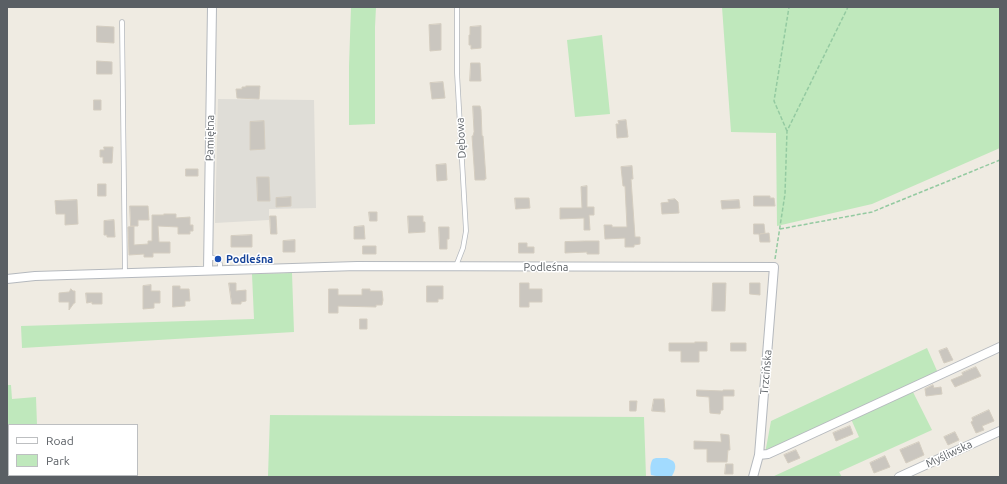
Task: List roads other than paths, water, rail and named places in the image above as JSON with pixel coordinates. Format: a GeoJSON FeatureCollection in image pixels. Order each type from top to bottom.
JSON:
{"type":"FeatureCollection","features":[{"type":"Feature","properties":{"kind":"street","name":"Pamiętna"},"geometry":{"type":"LineString","coordinates":[[208,270],[212,7]]}},
{"type":"Feature","properties":{"kind":"street","name":"Podleśna"},"geometry":{"type":"LineString","coordinates":[[7,279],[35,276],[357,266],[774,267]]}},
{"type":"Feature","properties":{"kind":"street","name":"Trzcińska"},"geometry":{"type":"LineString","coordinates":[[753,477],[759,455],[774,267]]}},
{"type":"Feature","properties":{"kind":"street"},"geometry":{"type":"LineString","coordinates":[[759,455],[768,454],[1000,347]]}},
{"type":"Feature","properties":{"kind":"street","name":"Myśliwska"},"geometry":{"type":"LineString","coordinates":[[899,477],[1000,431]]}},
{"type":"Feature","properties":{"kind":"lane","name":"Dębowa"},"geometry":{"type":"LineString","coordinates":[[456,266],[463,248],[466,231],[457,73],[457,7]]}},
{"type":"Feature","properties":{"kind":"lane"},"geometry":{"type":"LineString","coordinates":[[122,22],[125,273]]}},
{"type":"Feature","properties":{"kind":"lane"},"geometry":{"type":"LineString","coordinates":[[208,257],[218,259],[220,270]]}},
{"type":"Feature","properties":{"kind":"water"},"geometry":{"type":"Polygon","coordinates":[[[656,458],[667,458],[673,461],[675,468],[672,476],[661,477],[651,475],[651,462],[656,458]]]}},
{"type":"Feature","properties":{"kind":"place","name":"Podleśna"},"geometry":{"type":"Point","coordinates":[218,259]}}]}
